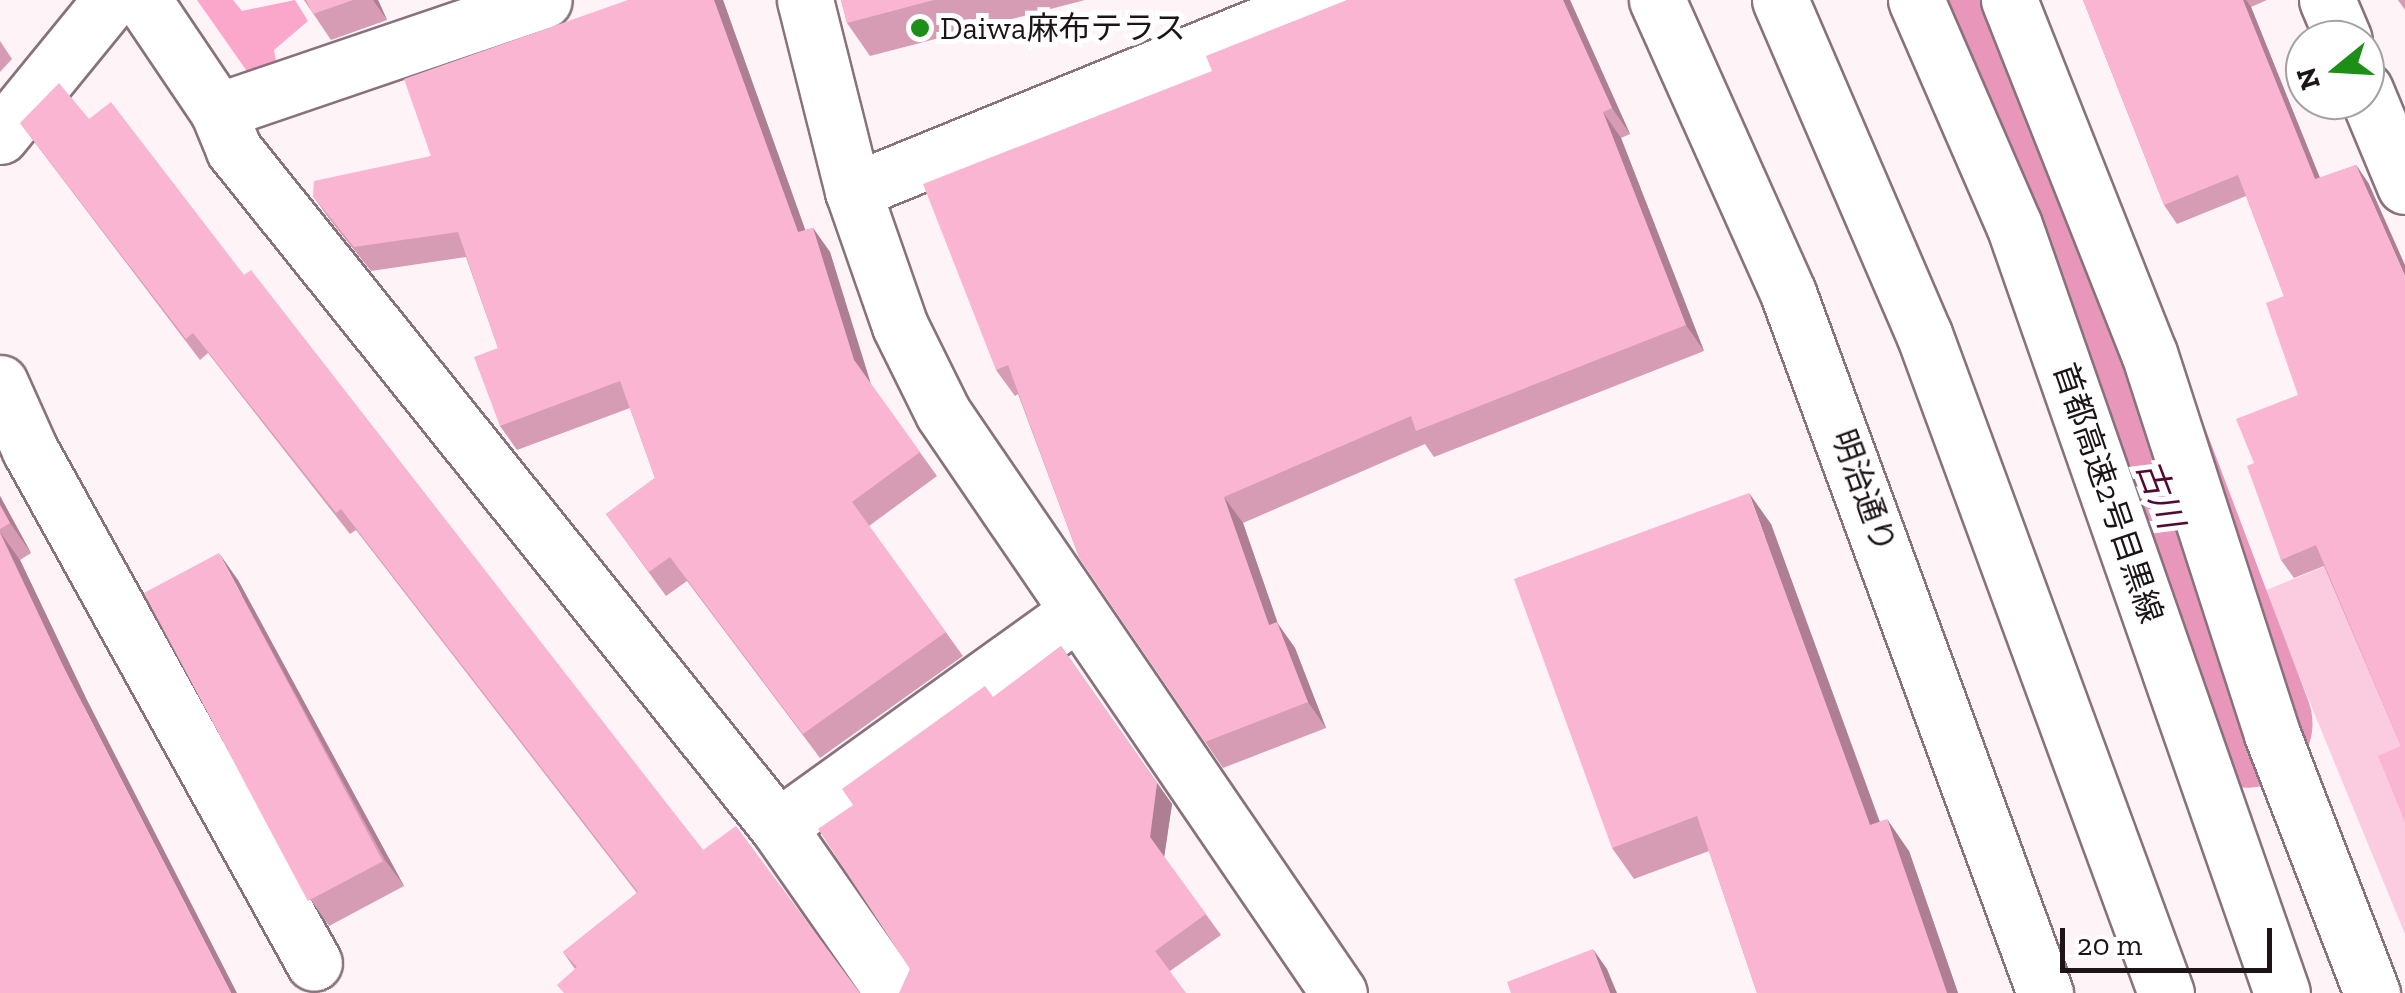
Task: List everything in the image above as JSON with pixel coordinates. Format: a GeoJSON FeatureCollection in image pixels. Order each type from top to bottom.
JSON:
{"type":"FeatureCollection","features":[{"type":"Feature","properties":{"kind":"main road"},"geometry":{"type":"LineString","coordinates":[[0,136],[111,0]]}},
{"type":"Feature","properties":{"kind":"main road"},"geometry":{"type":"LineString","coordinates":[[143,0],[218,111],[234,150],[778,828],[894,993]]}},
{"type":"Feature","properties":{"kind":"main road"},"geometry":{"type":"LineString","coordinates":[[218,111],[544,0]]}},
{"type":"Feature","properties":{"kind":"main road"},"geometry":{"type":"LineString","coordinates":[[805,0],[853,190],[900,326],[943,413],[1339,993]]}},
{"type":"Feature","properties":{"kind":"main road"},"geometry":{"type":"LineString","coordinates":[[853,190],[1322,0]]}},
{"type":"Feature","properties":{"kind":"main road","name":"明治通り"},"geometry":{"type":"LineString","coordinates":[[1657,0],[1801,328],[2045,993]]}},
{"type":"Feature","properties":{"kind":"main road"},"geometry":{"type":"LineString","coordinates":[[1780,0],[1924,334],[2166,993]]}},
{"type":"Feature","properties":{"kind":"main road","name":"首都高速2号目黒線"},"geometry":{"type":"LineString","coordinates":[[1916,0],[2020,242],[2282,993]]}},
{"type":"Feature","properties":{"kind":"main road"},"geometry":{"type":"LineString","coordinates":[[2009,0],[2149,353],[2272,734],[2369,982]]}},
{"type":"Feature","properties":{"kind":"main road"},"geometry":{"type":"LineString","coordinates":[[2378,120],[2405,186]]}},
{"type":"Feature","properties":{"kind":"main road"},"geometry":{"type":"LineString","coordinates":[[0,383],[30,450],[314,963]]}},
{"type":"Feature","properties":{"kind":"main road"},"geometry":{"type":"LineString","coordinates":[[778,828],[1076,612]]}},
{"type":"Feature","properties":{"kind":"shaded area"},"geometry":{"type":"Polygon","coordinates":[[[197,0],[233,0],[242,11],[295,0],[308,21],[274,50],[276,61],[251,77],[197,0]]]}},
{"type":"Feature","properties":{"kind":"shaded area"},"geometry":{"type":"Polygon","coordinates":[[[2405,534],[2405,934],[2264,591],[2405,534]]]}},
{"type":"Feature","properties":{"kind":"building"},"geometry":{"type":"Polygon","coordinates":[[[306,0],[353,0],[313,14],[306,0]]]}},
{"type":"Feature","properties":{"kind":"building"},"geometry":{"type":"Polygon","coordinates":[[[628,0],[714,0],[798,232],[813,228],[854,360],[920,452],[852,502],[946,632],[803,734],[670,557],[649,572],[606,514],[655,478],[620,381],[500,426],[474,357],[498,348],[458,232],[354,247],[313,196],[314,181],[431,156],[404,79],[628,0]]]}},
{"type":"Feature","properties":{"kind":"building"},"geometry":{"type":"Polygon","coordinates":[[[841,0],[934,0],[847,23],[841,0]]]}},
{"type":"Feature","properties":{"kind":"building"},"geometry":{"type":"Polygon","coordinates":[[[1347,0],[1563,0],[1612,108],[1603,112],[1686,325],[1416,431],[1411,416],[1224,497],[1269,625],[1277,622],[1308,702],[1205,742],[1079,557],[1008,365],[996,370],[923,184],[1212,71],[1206,56],[1347,0]]]}},
{"type":"Feature","properties":{"kind":"building"},"geometry":{"type":"Polygon","coordinates":[[[2083,0],[2243,0],[2285,104],[2285,120],[2291,120],[2315,179],[2356,165],[2405,276],[2405,822],[2378,756],[2401,746],[2316,545],[2281,560],[2247,466],[2254,463],[2236,419],[2298,395],[2266,303],[2284,296],[2238,175],[2164,205],[2083,0]]]}},
{"type":"Feature","properties":{"kind":"building"},"geometry":{"type":"Polygon","coordinates":[[[59,83],[89,119],[111,102],[244,275],[251,270],[703,850],[736,826],[860,993],[564,993],[557,985],[577,967],[563,952],[638,892],[341,509],[336,513],[193,333],[186,339],[20,123],[59,83]]]}},
{"type":"Feature","properties":{"kind":"building"},"geometry":{"type":"Polygon","coordinates":[[[1749,493],[1870,825],[1887,819],[1947,993],[1757,993],[1697,816],[1612,848],[1514,579],[1749,493]]]}},
{"type":"Feature","properties":{"kind":"building"},"geometry":{"type":"Polygon","coordinates":[[[0,505],[10,523],[0,529],[0,505]]]}},
{"type":"Feature","properties":{"kind":"building"},"geometry":{"type":"Polygon","coordinates":[[[0,533],[64,668],[231,993],[0,993],[0,533]]]}},
{"type":"Feature","properties":{"kind":"building"},"geometry":{"type":"Polygon","coordinates":[[[219,553],[383,861],[308,901],[144,593],[219,553]]]}},
{"type":"Feature","properties":{"kind":"building"},"geometry":{"type":"Polygon","coordinates":[[[1061,646],[1157,783],[1150,837],[1206,914],[1155,951],[1186,993],[899,993],[910,969],[818,829],[853,805],[842,789],[985,686],[993,697],[1061,646]]]}},
{"type":"Feature","properties":{"kind":"building"},"geometry":{"type":"Polygon","coordinates":[[[1593,949],[1610,993],[1511,993],[1507,982],[1593,949]]]}},
{"type":"Feature","properties":{"kind":"waterway","name":"古川"},"geometry":{"type":"LineString","coordinates":[[1959,0],[2088,299],[2249,724]]}},
{"type":"Feature","properties":{"kind":"place","name":"Daiwa麻布テラス"},"geometry":{"type":"Point","coordinates":[920,28]}}]}
